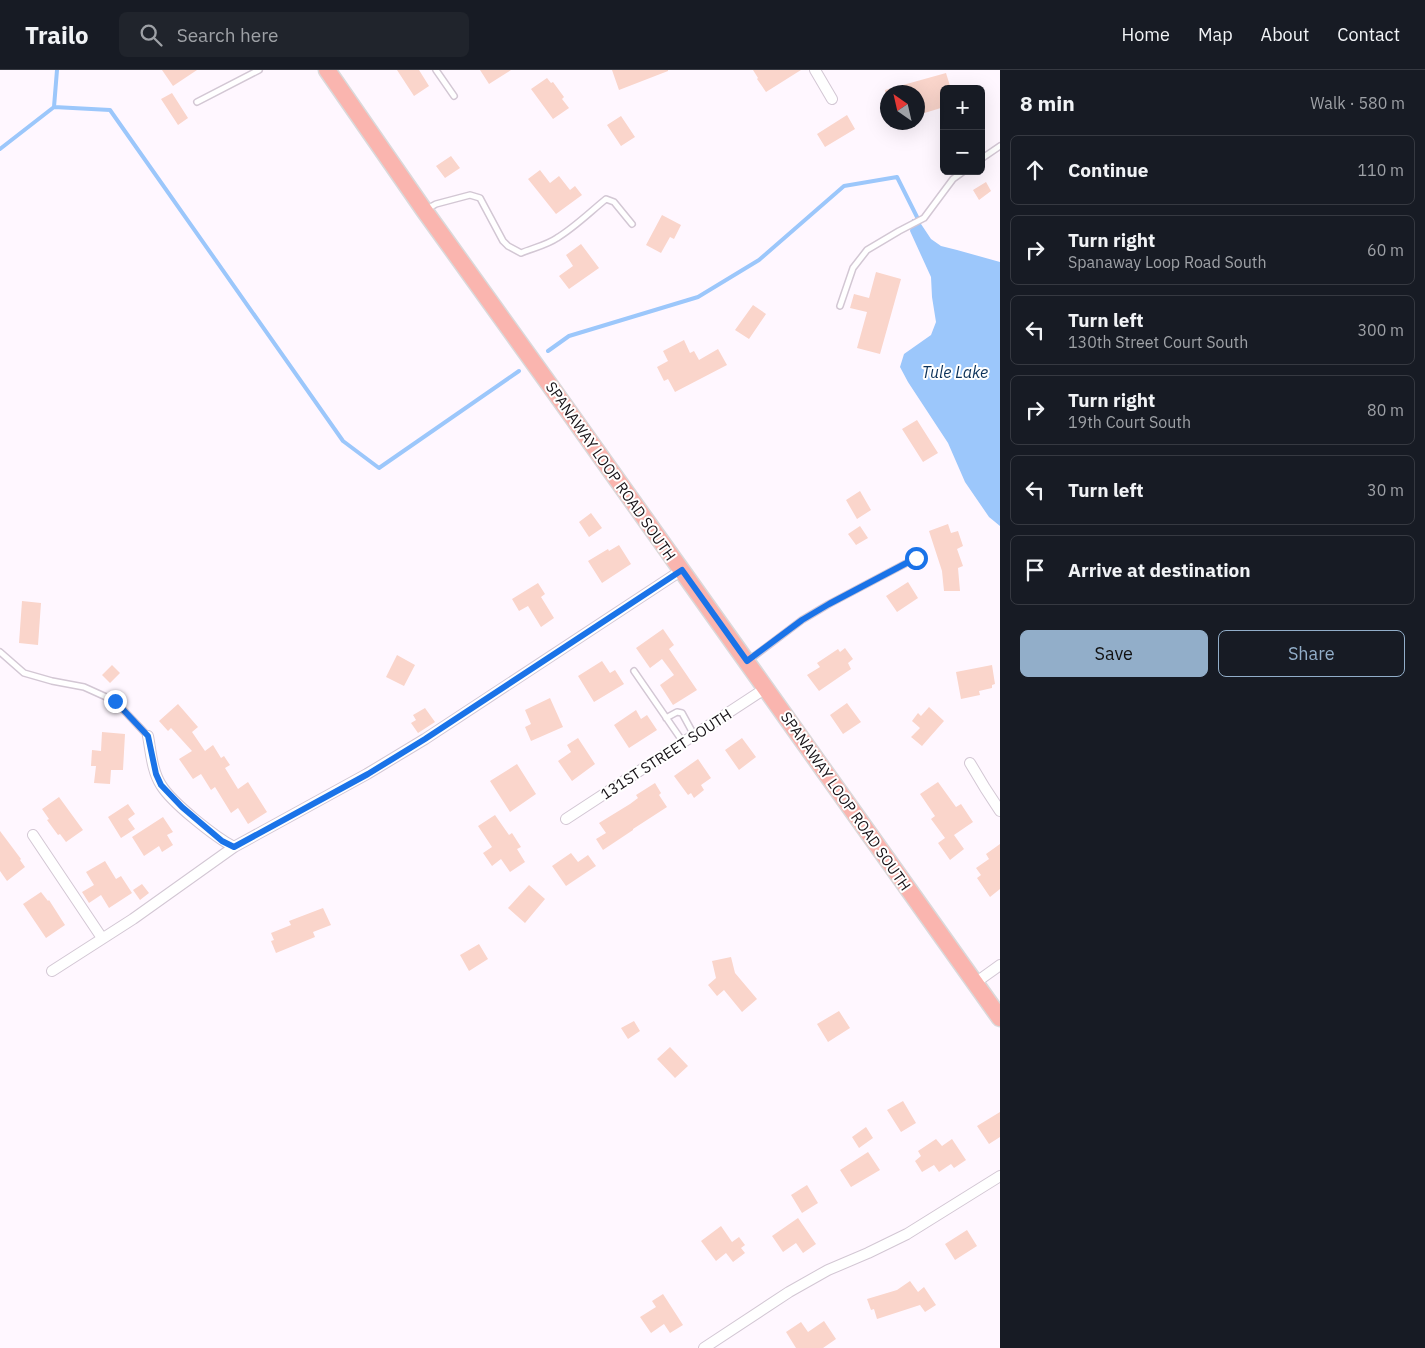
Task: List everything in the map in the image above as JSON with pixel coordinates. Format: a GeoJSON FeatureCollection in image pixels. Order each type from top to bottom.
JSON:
{"type":"FeatureCollection","features":[{"type":"Feature","properties":{"kind":"main road","name":"SPANAWAY LOOP ROAD SOUTH"},"geometry":{"type":"LineString","coordinates":[[327,70],[424,210],[1000,1018]]}},
{"type":"Feature","properties":{"kind":"street"},"geometry":{"type":"LineString","coordinates":[[815,70],[832,99]]}},
{"type":"Feature","properties":{"kind":"street"},"geometry":{"type":"LineString","coordinates":[[52,971],[133,919],[234,847],[368,774],[425,739],[682,570]]}},
{"type":"Feature","properties":{"kind":"street","name":"131ST STREET SOUTH"},"geometry":{"type":"LineString","coordinates":[[566,819],[766,688]]}},
{"type":"Feature","properties":{"kind":"street"},"geometry":{"type":"LineString","coordinates":[[148,736],[156,774],[161,785],[182,807],[222,841],[234,847]]}},
{"type":"Feature","properties":{"kind":"street"},"geometry":{"type":"LineString","coordinates":[[970,763],[1000,811]]}},
{"type":"Feature","properties":{"kind":"street"},"geometry":{"type":"LineString","coordinates":[[33,835],[102,938]]}},
{"type":"Feature","properties":{"kind":"street"},"geometry":{"type":"LineString","coordinates":[[975,983],[1000,965]]}},
{"type":"Feature","properties":{"kind":"street"},"geometry":{"type":"LineString","coordinates":[[704,1348],[789,1292],[828,1270],[907,1234],[1000,1176]]}},
{"type":"Feature","properties":{"kind":"lane"},"geometry":{"type":"LineString","coordinates":[[197,102],[259,70]]}},
{"type":"Feature","properties":{"kind":"lane"},"geometry":{"type":"LineString","coordinates":[[436,70],[454,96]]}},
{"type":"Feature","properties":{"kind":"lane"},"geometry":{"type":"LineString","coordinates":[[985,157],[1000,146]]}},
{"type":"Feature","properties":{"kind":"lane"},"geometry":{"type":"LineString","coordinates":[[840,306],[852,268],[867,250],[924,218],[953,179],[958,175]]}},
{"type":"Feature","properties":{"kind":"lane"},"geometry":{"type":"LineString","coordinates":[[424,210],[436,204],[470,195],[480,198],[503,241],[521,253],[558,237],[606,199],[614,202],[632,224]]}},
{"type":"Feature","properties":{"kind":"lane"},"geometry":{"type":"LineString","coordinates":[[747,661],[802,620],[916,558]]}},
{"type":"Feature","properties":{"kind":"lane"},"geometry":{"type":"LineString","coordinates":[[0,652],[24,673],[84,687],[115,701],[148,736]]}},
{"type":"Feature","properties":{"kind":"lane"},"geometry":{"type":"LineString","coordinates":[[634,671],[683,742]]}},
{"type":"Feature","properties":{"kind":"lane"},"geometry":{"type":"LineString","coordinates":[[666,718],[677,712],[682,713],[694,735]]}},
{"type":"Feature","properties":{"kind":"water","name":"Tule Lake"},"geometry":{"type":"Polygon","coordinates":[[[912,219],[919,221],[931,239],[941,246],[1000,262],[1000,526],[989,517],[965,482],[948,443],[900,367],[904,354],[931,335],[936,322],[931,277],[910,231],[912,219]]]}},
{"type":"Feature","properties":{"kind":"building"},"geometry":{"type":"Polygon","coordinates":[[[162,70],[197,70],[173,86],[162,70]]]}},
{"type":"Feature","properties":{"kind":"building"},"geometry":{"type":"Polygon","coordinates":[[[397,70],[419,70],[429,86],[414,96],[397,70]]]}},
{"type":"Feature","properties":{"kind":"building"},"geometry":{"type":"Polygon","coordinates":[[[480,70],[511,70],[489,84],[480,70]]]}},
{"type":"Feature","properties":{"kind":"building"},"geometry":{"type":"Polygon","coordinates":[[[612,70],[668,70],[668,71],[619,90],[612,70]]]}},
{"type":"Feature","properties":{"kind":"building"},"geometry":{"type":"Polygon","coordinates":[[[753,70],[801,70],[766,92],[753,70]]]}},
{"type":"Feature","properties":{"kind":"building"},"geometry":{"type":"Polygon","coordinates":[[[946,73],[950,85],[940,85],[940,108],[925,113],[925,85],[903,85],[946,73]]]}},
{"type":"Feature","properties":{"kind":"building"},"geometry":{"type":"Polygon","coordinates":[[[547,78],[551,83],[553,82],[564,97],[562,99],[569,108],[553,119],[531,89],[547,78]]]}},
{"type":"Feature","properties":{"kind":"building"},"geometry":{"type":"Polygon","coordinates":[[[172,93],[188,118],[178,125],[161,99],[172,93]]]}},
{"type":"Feature","properties":{"kind":"building"},"geometry":{"type":"Polygon","coordinates":[[[847,115],[855,129],[825,147],[817,134],[847,115]]]}},
{"type":"Feature","properties":{"kind":"building"},"geometry":{"type":"Polygon","coordinates":[[[621,116],[635,137],[621,146],[607,125],[621,116]]]}},
{"type":"Feature","properties":{"kind":"building"},"geometry":{"type":"Polygon","coordinates":[[[451,156],[460,168],[445,178],[436,166],[451,156]]]}},
{"type":"Feature","properties":{"kind":"building"},"geometry":{"type":"Polygon","coordinates":[[[540,170],[550,183],[559,176],[570,190],[575,186],[582,195],[556,214],[528,179],[540,170]]]}},
{"type":"Feature","properties":{"kind":"building"},"geometry":{"type":"Polygon","coordinates":[[[986,182],[991,191],[979,200],[973,190],[986,182]]]}},
{"type":"Feature","properties":{"kind":"building"},"geometry":{"type":"Polygon","coordinates":[[[662,215],[681,225],[674,239],[670,237],[661,253],[646,245],[662,215]]]}},
{"type":"Feature","properties":{"kind":"building"},"geometry":{"type":"Polygon","coordinates":[[[581,244],[599,268],[569,289],[559,276],[573,266],[566,255],[581,244]]]}},
{"type":"Feature","properties":{"kind":"building"},"geometry":{"type":"Polygon","coordinates":[[[876,272],[901,279],[880,354],[857,348],[867,312],[850,308],[854,294],[869,298],[876,272]]]}},
{"type":"Feature","properties":{"kind":"building"},"geometry":{"type":"Polygon","coordinates":[[[753,305],[766,314],[749,339],[735,330],[753,305]]]}},
{"type":"Feature","properties":{"kind":"building"},"geometry":{"type":"Polygon","coordinates":[[[684,340],[690,353],[694,351],[699,360],[718,349],[727,365],[675,392],[668,379],[664,381],[657,367],[668,361],[663,351],[684,340]]]}},
{"type":"Feature","properties":{"kind":"building"},"geometry":{"type":"Polygon","coordinates":[[[917,420],[938,453],[923,462],[902,429],[917,420]]]}},
{"type":"Feature","properties":{"kind":"building"},"geometry":{"type":"Polygon","coordinates":[[[860,491],[871,510],[857,519],[846,500],[860,491]]]}},
{"type":"Feature","properties":{"kind":"building"},"geometry":{"type":"Polygon","coordinates":[[[591,513],[602,528],[589,537],[579,522],[591,513]]]}},
{"type":"Feature","properties":{"kind":"building"},"geometry":{"type":"Polygon","coordinates":[[[948,524],[951,533],[958,531],[963,546],[957,549],[963,566],[958,568],[960,591],[944,591],[942,571],[929,531],[948,524]]]}},
{"type":"Feature","properties":{"kind":"building"},"geometry":{"type":"Polygon","coordinates":[[[860,526],[868,538],[856,545],[848,534],[860,526]]]}},
{"type":"Feature","properties":{"kind":"building"},"geometry":{"type":"Polygon","coordinates":[[[619,545],[631,564],[602,583],[588,561],[619,545]]]}},
{"type":"Feature","properties":{"kind":"building"},"geometry":{"type":"Polygon","coordinates":[[[908,582],[918,598],[897,612],[886,596],[908,582]]]}},
{"type":"Feature","properties":{"kind":"building"},"geometry":{"type":"Polygon","coordinates":[[[538,583],[545,594],[541,597],[554,618],[541,627],[528,606],[519,611],[512,599],[538,583]]]}},
{"type":"Feature","properties":{"kind":"building"},"geometry":{"type":"Polygon","coordinates":[[[22,601],[41,603],[38,645],[19,643],[22,601]]]}},
{"type":"Feature","properties":{"kind":"building"},"geometry":{"type":"Polygon","coordinates":[[[663,629],[674,645],[669,649],[697,690],[673,705],[660,685],[674,675],[662,659],[650,668],[636,648],[663,629]]]}},
{"type":"Feature","properties":{"kind":"building"},"geometry":{"type":"Polygon","coordinates":[[[845,648],[853,659],[848,663],[851,669],[819,691],[807,675],[820,667],[817,663],[838,649],[840,652],[845,648]]]}},
{"type":"Feature","properties":{"kind":"building"},"geometry":{"type":"Polygon","coordinates":[[[397,655],[415,665],[404,686],[386,677],[397,655]]]}},
{"type":"Feature","properties":{"kind":"building"},"geometry":{"type":"Polygon","coordinates":[[[602,661],[610,673],[615,670],[624,684],[594,702],[578,676],[602,661]]]}},
{"type":"Feature","properties":{"kind":"building"},"geometry":{"type":"Polygon","coordinates":[[[112,665],[120,673],[110,683],[102,675],[112,665]]]}},
{"type":"Feature","properties":{"kind":"building"},"geometry":{"type":"Polygon","coordinates":[[[992,665],[995,684],[992,685],[992,688],[979,691],[980,695],[961,699],[956,672],[992,665]]]}},
{"type":"Feature","properties":{"kind":"building"},"geometry":{"type":"Polygon","coordinates":[[[550,698],[563,727],[531,741],[525,727],[531,724],[525,710],[550,698]]]}},
{"type":"Feature","properties":{"kind":"building"},"geometry":{"type":"Polygon","coordinates":[[[847,703],[861,722],[843,734],[830,715],[847,703]]]}},
{"type":"Feature","properties":{"kind":"building"},"geometry":{"type":"Polygon","coordinates":[[[178,704],[198,727],[192,732],[205,751],[213,745],[221,758],[224,756],[230,765],[225,768],[238,789],[248,782],[267,812],[248,824],[238,808],[231,813],[215,787],[211,790],[201,774],[193,779],[179,759],[192,751],[171,728],[168,731],[159,721],[178,704]]]}},
{"type":"Feature","properties":{"kind":"building"},"geometry":{"type":"Polygon","coordinates":[[[929,707],[944,721],[922,746],[911,737],[920,728],[912,721],[918,713],[921,716],[929,707]]]}},
{"type":"Feature","properties":{"kind":"building"},"geometry":{"type":"Polygon","coordinates":[[[425,708],[435,722],[418,733],[411,723],[416,720],[413,715],[425,708]]]}},
{"type":"Feature","properties":{"kind":"building"},"geometry":{"type":"Polygon","coordinates":[[[636,710],[641,719],[647,715],[657,730],[629,748],[614,725],[636,710]]]}},
{"type":"Feature","properties":{"kind":"building"},"geometry":{"type":"Polygon","coordinates":[[[102,732],[125,734],[123,770],[111,770],[110,784],[94,783],[96,766],[91,766],[92,750],[101,751],[102,732]]]}},
{"type":"Feature","properties":{"kind":"building"},"geometry":{"type":"Polygon","coordinates":[[[578,738],[595,764],[572,781],[558,761],[571,752],[567,745],[578,738]]]}},
{"type":"Feature","properties":{"kind":"building"},"geometry":{"type":"Polygon","coordinates":[[[742,738],[756,757],[739,770],[725,750],[742,738]]]}},
{"type":"Feature","properties":{"kind":"building"},"geometry":{"type":"Polygon","coordinates":[[[698,759],[711,778],[701,785],[704,790],[694,798],[691,793],[688,795],[674,776],[698,759]]]}},
{"type":"Feature","properties":{"kind":"building"},"geometry":{"type":"Polygon","coordinates":[[[517,764],[536,794],[510,812],[490,781],[517,764]]]}},
{"type":"Feature","properties":{"kind":"building"},"geometry":{"type":"Polygon","coordinates":[[[938,782],[956,807],[961,804],[973,822],[954,835],[964,849],[950,860],[938,843],[945,838],[931,819],[935,816],[920,794],[938,782]]]}},
{"type":"Feature","properties":{"kind":"building"},"geometry":{"type":"Polygon","coordinates":[[[655,783],[661,793],[659,795],[667,807],[603,850],[596,839],[606,833],[599,823],[630,804],[638,798],[636,795],[655,783]]]}},
{"type":"Feature","properties":{"kind":"building"},"geometry":{"type":"Polygon","coordinates":[[[59,797],[83,830],[66,842],[47,820],[49,819],[42,809],[59,797]]]}},
{"type":"Feature","properties":{"kind":"building"},"geometry":{"type":"Polygon","coordinates":[[[128,804],[135,814],[128,819],[135,829],[121,838],[108,817],[128,804]]]}},
{"type":"Feature","properties":{"kind":"building"},"geometry":{"type":"Polygon","coordinates":[[[495,815],[509,835],[512,833],[521,847],[517,849],[525,862],[510,872],[501,859],[492,866],[483,853],[492,847],[478,826],[495,815]]]}},
{"type":"Feature","properties":{"kind":"building"},"geometry":{"type":"Polygon","coordinates":[[[163,817],[173,832],[167,835],[173,845],[162,852],[159,846],[144,856],[132,837],[163,817]]]}},
{"type":"Feature","properties":{"kind":"building"},"geometry":{"type":"Polygon","coordinates":[[[0,831],[25,867],[7,881],[0,871],[0,831]]]}},
{"type":"Feature","properties":{"kind":"building"},"geometry":{"type":"Polygon","coordinates":[[[1000,844],[1000,889],[990,897],[977,878],[981,875],[976,868],[989,859],[986,854],[1000,844]]]}},
{"type":"Feature","properties":{"kind":"building"},"geometry":{"type":"Polygon","coordinates":[[[571,853],[578,862],[588,855],[596,866],[566,886],[552,866],[571,853]]]}},
{"type":"Feature","properties":{"kind":"building"},"geometry":{"type":"Polygon","coordinates":[[[105,861],[116,879],[121,876],[132,893],[109,908],[101,895],[89,903],[82,892],[94,885],[86,872],[105,861]]]}},
{"type":"Feature","properties":{"kind":"building"},"geometry":{"type":"Polygon","coordinates":[[[142,884],[149,893],[140,900],[133,890],[142,884]]]}},
{"type":"Feature","properties":{"kind":"building"},"geometry":{"type":"Polygon","coordinates":[[[529,885],[545,899],[525,923],[508,908],[529,885]]]}},
{"type":"Feature","properties":{"kind":"building"},"geometry":{"type":"Polygon","coordinates":[[[41,892],[49,900],[65,925],[46,938],[23,904],[41,892]]]}},
{"type":"Feature","properties":{"kind":"building"},"geometry":{"type":"Polygon","coordinates":[[[323,908],[331,925],[313,932],[315,937],[276,953],[271,941],[274,940],[271,933],[291,925],[289,921],[323,908]]]}},
{"type":"Feature","properties":{"kind":"building"},"geometry":{"type":"Polygon","coordinates":[[[479,944],[488,959],[469,971],[460,955],[479,944]]]}},
{"type":"Feature","properties":{"kind":"building"},"geometry":{"type":"Polygon","coordinates":[[[731,957],[735,973],[757,999],[742,1012],[724,990],[717,996],[708,985],[716,978],[712,961],[731,957]]]}},
{"type":"Feature","properties":{"kind":"building"},"geometry":{"type":"Polygon","coordinates":[[[839,1011],[850,1028],[828,1042],[817,1024],[839,1011]]]}},
{"type":"Feature","properties":{"kind":"building"},"geometry":{"type":"Polygon","coordinates":[[[634,1021],[640,1031],[628,1039],[621,1028],[634,1021]]]}},
{"type":"Feature","properties":{"kind":"building"},"geometry":{"type":"Polygon","coordinates":[[[670,1047],[688,1066],[675,1078],[657,1059],[670,1047]]]}},
{"type":"Feature","properties":{"kind":"building"},"geometry":{"type":"Polygon","coordinates":[[[903,1101],[916,1123],[901,1132],[887,1110],[903,1101]]]}},
{"type":"Feature","properties":{"kind":"building"},"geometry":{"type":"Polygon","coordinates":[[[1000,1112],[1000,1137],[989,1144],[977,1126],[1000,1112]]]}},
{"type":"Feature","properties":{"kind":"building"},"geometry":{"type":"Polygon","coordinates":[[[866,1127],[873,1138],[859,1148],[852,1137],[866,1127]]]}},
{"type":"Feature","properties":{"kind":"building"},"geometry":{"type":"Polygon","coordinates":[[[936,1139],[942,1146],[952,1139],[966,1160],[954,1168],[951,1164],[939,1172],[934,1165],[922,1172],[915,1161],[921,1156],[918,1151],[936,1139]]]}},
{"type":"Feature","properties":{"kind":"building"},"geometry":{"type":"Polygon","coordinates":[[[868,1152],[880,1170],[851,1187],[840,1170],[868,1152]]]}},
{"type":"Feature","properties":{"kind":"building"},"geometry":{"type":"Polygon","coordinates":[[[807,1185],[818,1203],[802,1213],[791,1195],[807,1185]]]}},
{"type":"Feature","properties":{"kind":"building"},"geometry":{"type":"Polygon","coordinates":[[[798,1218],[816,1244],[803,1253],[796,1243],[783,1252],[772,1236],[798,1218]]]}},
{"type":"Feature","properties":{"kind":"building"},"geometry":{"type":"Polygon","coordinates":[[[721,1226],[732,1242],[739,1237],[745,1245],[741,1248],[745,1253],[733,1262],[726,1253],[716,1261],[701,1241],[721,1226]]]}},
{"type":"Feature","properties":{"kind":"building"},"geometry":{"type":"Polygon","coordinates":[[[967,1230],[977,1246],[955,1260],[945,1244],[967,1230]]]}},
{"type":"Feature","properties":{"kind":"building"},"geometry":{"type":"Polygon","coordinates":[[[910,1281],[918,1292],[924,1287],[936,1305],[925,1312],[920,1305],[877,1319],[874,1309],[871,1310],[867,1299],[897,1290],[910,1281]]]}},
{"type":"Feature","properties":{"kind":"building"},"geometry":{"type":"Polygon","coordinates":[[[663,1294],[683,1325],[670,1333],[664,1324],[651,1333],[640,1317],[656,1307],[652,1301],[663,1294]]]}},
{"type":"Feature","properties":{"kind":"building"},"geometry":{"type":"Polygon","coordinates":[[[824,1321],[836,1339],[823,1348],[796,1348],[786,1332],[801,1322],[808,1332],[824,1321]]]}},
{"type":"Feature","properties":{"kind":"waterway"},"geometry":{"type":"LineString","coordinates":[[0,149],[54,107],[57,70]]}},
{"type":"Feature","properties":{"kind":"waterway"},"geometry":{"type":"LineString","coordinates":[[54,107],[110,110],[343,441],[379,468],[519,371]]}},
{"type":"Feature","properties":{"kind":"waterway"},"geometry":{"type":"LineString","coordinates":[[548,351],[569,336],[698,297],[759,260],[844,186],[897,177],[919,221]]}},
{"type":"Feature","properties":{"kind":"route"},"geometry":{"type":"LineString","coordinates":[[115,701],[148,736],[156,774],[161,785],[172,798],[222,841],[234,847],[368,774],[425,739],[469,708],[682,570],[747,661],[802,620],[916,558]]}}]}
